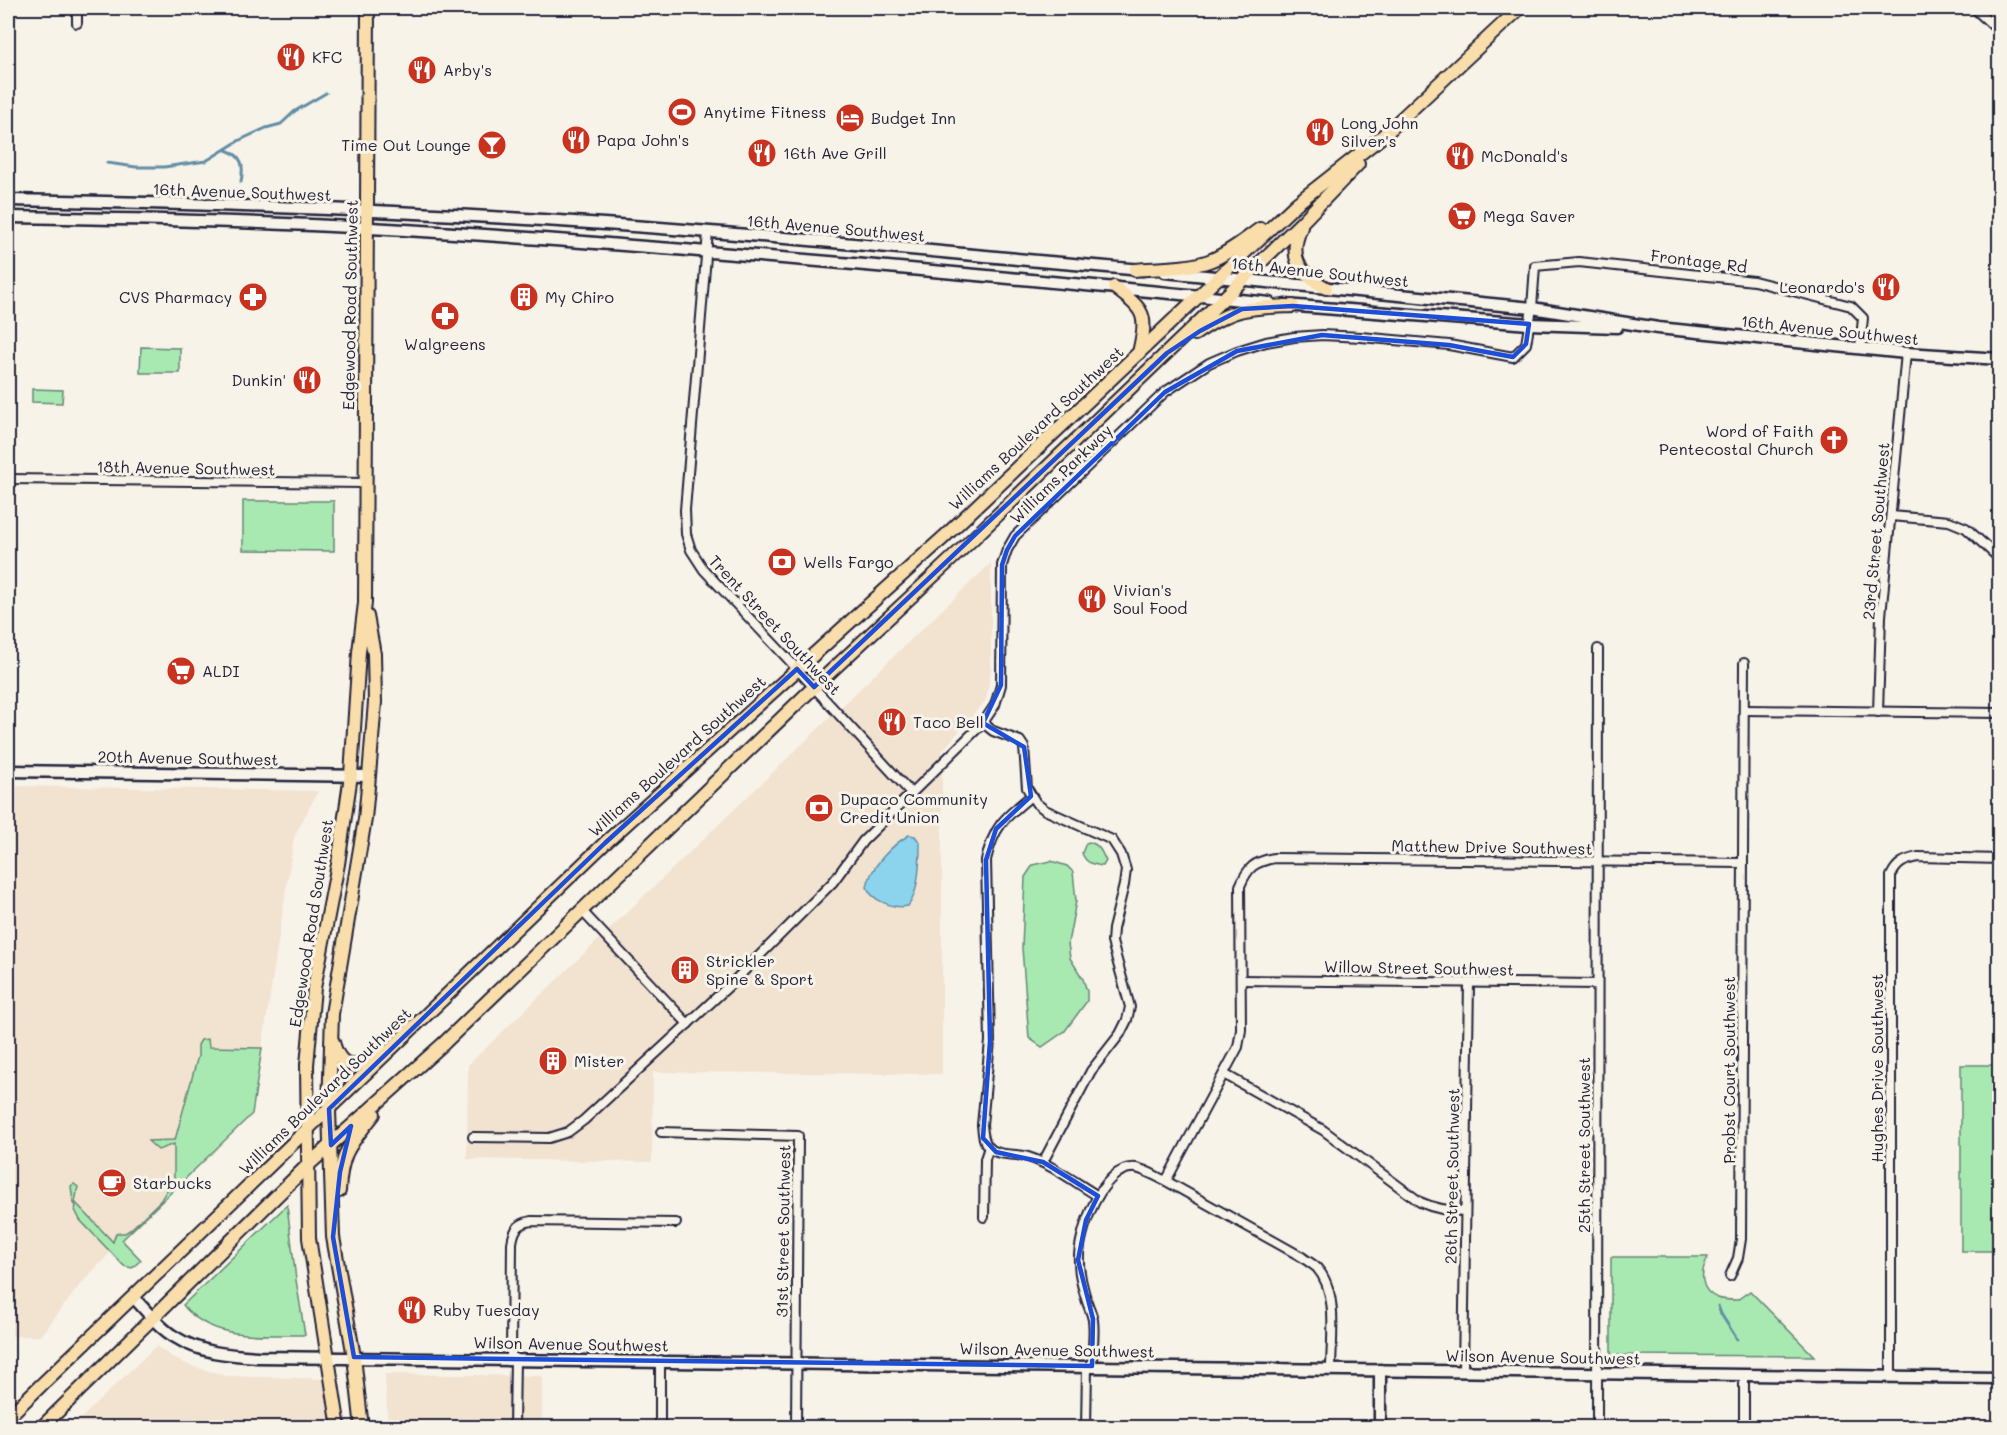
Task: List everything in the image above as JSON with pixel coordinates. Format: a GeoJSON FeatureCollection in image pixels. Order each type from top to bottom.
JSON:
{"type":"FeatureCollection","features":[{"type":"Feature","properties":{"kind":"main road","name":"Edgewood Road Southwest"},"geometry":{"type":"LineString","coordinates":[[339,1428],[309,1238],[307,1065],[314,988],[338,864],[351,775],[359,652],[365,603],[368,8]]}},
{"type":"Feature","properties":{"kind":"main road","name":"Williams Boulevard Southwest"},"geometry":{"type":"LineString","coordinates":[[41,1428],[307,1166],[443,1044],[814,687],[1167,353],[1303,221],[1384,135],[1520,8]]}},
{"type":"Feature","properties":{"kind":"main road","name":"Williams Boulevard Southwest"},"geometry":{"type":"LineString","coordinates":[[8,1417],[605,843],[944,537],[1296,204],[1384,135]]}},
{"type":"Feature","properties":{"kind":"main road","name":"16th Avenue Southwest"},"geometry":{"type":"LineString","coordinates":[[8,200],[138,202],[367,212],[708,232],[1219,277],[1532,308],[1658,328],[1906,353],[2000,359]]}},
{"type":"Feature","properties":{"kind":"main road"},"geometry":{"type":"LineString","coordinates":[[1135,270],[1209,261],[1230,250],[1296,204]]}},
{"type":"Feature","properties":{"kind":"main road","name":"16th Avenue Southwest"},"geometry":{"type":"LineString","coordinates":[[8,217],[138,219],[367,228],[707,251],[1200,295],[1293,306],[1529,324],[1658,328]]}},
{"type":"Feature","properties":{"kind":"main road"},"geometry":{"type":"LineString","coordinates":[[1303,221],[1295,241],[1296,258],[1310,280],[1326,288]]}},
{"type":"Feature","properties":{"kind":"main road"},"geometry":{"type":"LineString","coordinates":[[1114,287],[1135,304],[1143,316],[1145,329],[1139,354]]}},
{"type":"Feature","properties":{"kind":"main road"},"geometry":{"type":"LineString","coordinates":[[1167,353],[1221,317],[1233,312],[1242,309],[1293,306]]}},
{"type":"Feature","properties":{"kind":"main road","name":"Edgewood Road Southwest"},"geometry":{"type":"LineString","coordinates":[[362,1428],[354,1357],[333,1237],[329,1109],[331,1036],[336,984],[365,819],[375,702],[374,654],[365,603]]}},
{"type":"Feature","properties":{"kind":"main road","name":"20th Avenue Southwest"},"geometry":{"type":"LineString","coordinates":[[8,771],[369,776]]}},
{"type":"Feature","properties":{"kind":"main road"},"geometry":{"type":"LineString","coordinates":[[331,1036],[336,1053],[341,1060],[350,1065],[359,1065],[395,1046]]}},
{"type":"Feature","properties":{"kind":"main road"},"geometry":{"type":"LineString","coordinates":[[333,1237],[344,1154],[393,1089]]}},
{"type":"Feature","properties":{"kind":"main road","name":"Wilson Avenue Southwest"},"geometry":{"type":"LineString","coordinates":[[134,1298],[174,1337],[199,1349],[224,1355],[2000,1378]]}},
{"type":"Feature","properties":{"kind":"main road"},"geometry":{"type":"LineString","coordinates":[[1380,1370],[1380,1428]]}},
{"type":"Feature","properties":{"kind":"street"},"geometry":{"type":"LineString","coordinates":[[77,8],[77,23]]}},
{"type":"Feature","properties":{"kind":"street"},"geometry":{"type":"LineString","coordinates":[[1974,8],[2000,32]]}},
{"type":"Feature","properties":{"kind":"street","name":"Trent Street Southwest"},"geometry":{"type":"LineString","coordinates":[[708,232],[685,510],[686,534],[704,570],[911,793]]}},
{"type":"Feature","properties":{"kind":"street","name":"Frontage Rd"},"geometry":{"type":"LineString","coordinates":[[1532,308],[1535,266],[1579,262],[1754,281],[1851,306],[1863,318],[1860,348]]}},
{"type":"Feature","properties":{"kind":"street","name":"Williams Parkway"},"geometry":{"type":"LineString","coordinates":[[473,1137],[549,1138],[568,1132],[584,1120],[688,1024],[832,882],[863,841],[983,723],[995,705],[1001,685],[1002,565],[1007,550],[1015,536],[1165,392],[1209,363],[1237,351],[1266,342],[1294,337],[1322,335],[1396,340],[1449,345],[1513,357],[1526,344],[1532,308]]}},
{"type":"Feature","properties":{"kind":"street","name":"23rd Street Southwest"},"geometry":{"type":"LineString","coordinates":[[1878,712],[1881,616],[1906,353]]}},
{"type":"Feature","properties":{"kind":"street","name":"18th Avenue Southwest"},"geometry":{"type":"LineString","coordinates":[[8,479],[365,483]]}},
{"type":"Feature","properties":{"kind":"street"},"geometry":{"type":"LineString","coordinates":[[1891,516],[1949,521],[1966,528],[2000,559]]}},
{"type":"Feature","properties":{"kind":"street","name":"25th Street Southwest"},"geometry":{"type":"LineString","coordinates":[[1598,649],[1598,1428]]}},
{"type":"Feature","properties":{"kind":"street","name":"Probst Court Southwest"},"geometry":{"type":"LineString","coordinates":[[1730,1276],[1738,1258],[1741,1239],[1744,663]]}},
{"type":"Feature","properties":{"kind":"street"},"geometry":{"type":"LineString","coordinates":[[1744,710],[2000,713]]}},
{"type":"Feature","properties":{"kind":"street"},"geometry":{"type":"LineString","coordinates":[[983,723],[993,731],[1020,741],[1024,747],[1026,780],[1036,803],[1045,810],[1112,840],[1121,854],[1126,870],[1112,942],[1130,1007],[1127,1020],[1120,1034],[1091,1071],[1043,1162]]}},
{"type":"Feature","properties":{"kind":"street"},"geometry":{"type":"LineString","coordinates":[[1031,796],[1006,816],[996,829],[986,860],[990,1041],[982,1125],[983,1138],[988,1147],[996,1153],[1026,1156],[1043,1162],[1098,1196]]}},
{"type":"Feature","properties":{"kind":"street","name":"Hughes Drive Southwest"},"geometry":{"type":"LineString","coordinates":[[1891,1376],[1891,876],[1896,866],[1918,857],[2000,859]]}},
{"type":"Feature","properties":{"kind":"street","name":"Matthew Drive Southwest"},"geometry":{"type":"LineString","coordinates":[[1241,980],[1240,886],[1245,872],[1258,861],[1274,858],[1743,863]]}},
{"type":"Feature","properties":{"kind":"street"},"geometry":{"type":"LineString","coordinates":[[582,911],[688,1024]]}},
{"type":"Feature","properties":{"kind":"street"},"geometry":{"type":"LineString","coordinates":[[1166,1181],[1238,1047],[1241,1030],[1241,980]]}},
{"type":"Feature","properties":{"kind":"street","name":"Willow Street Southwest"},"geometry":{"type":"LineString","coordinates":[[1241,980],[1597,984]]}},
{"type":"Feature","properties":{"kind":"street","name":"26th Street Southwest"},"geometry":{"type":"LineString","coordinates":[[1463,1371],[1469,982]]}},
{"type":"Feature","properties":{"kind":"street"},"geometry":{"type":"LineString","coordinates":[[1224,1074],[1323,1130],[1420,1202],[1448,1211],[1465,1211]]}},
{"type":"Feature","properties":{"kind":"street","name":"31st Street Southwest"},"geometry":{"type":"LineString","coordinates":[[661,1132],[798,1136],[795,1428]]}},
{"type":"Feature","properties":{"kind":"street"},"geometry":{"type":"LineString","coordinates":[[984,1217],[985,1160],[988,1147]]}},
{"type":"Feature","properties":{"kind":"street"},"geometry":{"type":"LineString","coordinates":[[1086,1428],[1093,1319],[1081,1281],[1078,1260],[1080,1241],[1086,1220],[1098,1196],[1110,1179],[1123,1170],[1136,1168],[1166,1181],[1302,1257],[1317,1268],[1327,1282],[1331,1299],[1331,1369]]}},
{"type":"Feature","properties":{"kind":"street"},"geometry":{"type":"LineString","coordinates":[[514,1428],[513,1232],[521,1223],[531,1221],[676,1223]]}},
{"type":"Feature","properties":{"kind":"street"},"geometry":{"type":"LineString","coordinates":[[660,1360],[660,1428]]}},
{"type":"Feature","properties":{"kind":"street"},"geometry":{"type":"LineString","coordinates":[[1744,1374],[1744,1428]]}},
{"type":"Feature","properties":{"kind":"highlighted area"},"geometry":{"type":"Polygon","coordinates":[[[1293,306],[1529,324],[1526,344],[1513,357],[1449,345],[1322,335],[1237,351],[1165,392],[1015,536],[1007,550],[1002,565],[1001,685],[983,723],[1024,747],[1031,796],[996,829],[986,860],[990,1041],[983,1138],[996,1152],[1043,1162],[1098,1196],[1086,1220],[1078,1260],[1093,1319],[1092,1366],[354,1357],[333,1237],[340,1172],[351,1126],[331,1145],[329,1109],[605,843],[797,669],[814,687],[1167,353],[1200,331],[1242,309],[1293,306]]]}},
{"type":"Feature","properties":{"kind":"shaded area"},"geometry":{"type":"Polygon","coordinates":[[[991,563],[991,670],[986,700],[942,751],[942,1074],[653,1072],[652,1162],[467,1159],[468,1065],[991,563]]]}},
{"type":"Feature","properties":{"kind":"shaded area"},"geometry":{"type":"Polygon","coordinates":[[[8,786],[318,791],[294,837],[252,1114],[121,1241],[80,1285],[40,1336],[8,1336],[8,786]]]}},
{"type":"Feature","properties":{"kind":"shaded area"},"geometry":{"type":"Polygon","coordinates":[[[156,1346],[175,1359],[191,1366],[227,1376],[325,1379],[331,1427],[71,1428],[156,1346]]]}},
{"type":"Feature","properties":{"kind":"shaded area"},"geometry":{"type":"Polygon","coordinates":[[[385,1374],[542,1376],[542,1427],[388,1427],[385,1374]]]}},
{"type":"Feature","properties":{"kind":"green space"},"geometry":{"type":"Polygon","coordinates":[[[141,347],[180,348],[180,373],[140,373],[141,347]]]}},
{"type":"Feature","properties":{"kind":"green space"},"geometry":{"type":"Polygon","coordinates":[[[32,389],[63,390],[62,403],[32,402],[32,389]]]}},
{"type":"Feature","properties":{"kind":"green space"},"geometry":{"type":"Polygon","coordinates":[[[243,501],[334,501],[334,551],[243,550],[243,501]]]}},
{"type":"Feature","properties":{"kind":"green space"},"geometry":{"type":"Polygon","coordinates":[[[1089,842],[1101,851],[1106,861],[1103,866],[1090,863],[1084,857],[1082,853],[1086,843],[1089,842]]]}},
{"type":"Feature","properties":{"kind":"green space"},"geometry":{"type":"Polygon","coordinates":[[[1051,861],[1067,866],[1073,872],[1076,901],[1068,943],[1070,958],[1083,979],[1087,991],[1087,1001],[1065,1031],[1042,1047],[1029,1038],[1022,948],[1025,877],[1033,865],[1051,861]]]}},
{"type":"Feature","properties":{"kind":"green space"},"geometry":{"type":"Polygon","coordinates":[[[208,1039],[209,1047],[262,1048],[252,1114],[122,1240],[141,1260],[132,1268],[124,1266],[80,1220],[75,1210],[71,1186],[74,1184],[78,1187],[75,1202],[113,1242],[116,1233],[125,1233],[130,1230],[161,1200],[168,1188],[174,1184],[174,1144],[158,1150],[148,1141],[175,1140],[198,1056],[198,1045],[201,1040],[208,1039]]]}},
{"type":"Feature","properties":{"kind":"green space"},"geometry":{"type":"Polygon","coordinates":[[[1961,1065],[1999,1065],[1999,1251],[1961,1251],[1961,1065]]]}},
{"type":"Feature","properties":{"kind":"green space"},"geometry":{"type":"Polygon","coordinates":[[[287,1205],[305,1335],[239,1334],[208,1325],[195,1317],[183,1305],[287,1205]]]}},
{"type":"Feature","properties":{"kind":"green space"},"geometry":{"type":"Polygon","coordinates":[[[1611,1257],[1708,1257],[1703,1275],[1707,1291],[1718,1298],[1737,1300],[1750,1291],[1814,1356],[1611,1355],[1611,1257]]]}},
{"type":"Feature","properties":{"kind":"water"},"geometry":{"type":"Polygon","coordinates":[[[909,835],[915,836],[920,843],[915,893],[908,906],[890,905],[878,900],[869,892],[867,887],[869,879],[883,857],[909,835]]]}},
{"type":"Feature","properties":{"kind":"waterway"},"geometry":{"type":"LineString","coordinates":[[107,163],[136,167],[164,167],[206,161],[240,140],[281,124],[295,111],[326,93]]}},
{"type":"Feature","properties":{"kind":"waterway"},"geometry":{"type":"LineString","coordinates":[[226,150],[236,155],[241,162],[241,182]]}},
{"type":"Feature","properties":{"kind":"waterway"},"geometry":{"type":"LineString","coordinates":[[1718,1306],[1737,1339]]}},
{"type":"Feature","properties":{"kind":"place","name":"KFC"},"geometry":{"type":"Point","coordinates":[291,57]}},
{"type":"Feature","properties":{"kind":"place","name":"Arby's"},"geometry":{"type":"Point","coordinates":[422,70]}},
{"type":"Feature","properties":{"kind":"place","name":"Anytime Fitness"},"geometry":{"type":"Point","coordinates":[682,112]}},
{"type":"Feature","properties":{"kind":"place","name":"Budget Inn"},"geometry":{"type":"Point","coordinates":[850,118]}},
{"type":"Feature","properties":{"kind":"place","name":"Long John Silver's"},"geometry":{"type":"Point","coordinates":[1320,132]}},
{"type":"Feature","properties":{"kind":"place","name":"Papa John's"},"geometry":{"type":"Point","coordinates":[576,140]}},
{"type":"Feature","properties":{"kind":"place","name":"Time Out Lounge"},"geometry":{"type":"Point","coordinates":[492,145]}},
{"type":"Feature","properties":{"kind":"place","name":"16th Ave Grill"},"geometry":{"type":"Point","coordinates":[762,153]}},
{"type":"Feature","properties":{"kind":"place","name":"McDonald's"},"geometry":{"type":"Point","coordinates":[1460,156]}},
{"type":"Feature","properties":{"kind":"place","name":"Mega Saver"},"geometry":{"type":"Point","coordinates":[1462,216]}},
{"type":"Feature","properties":{"kind":"place","name":"Leonardo's"},"geometry":{"type":"Point","coordinates":[1886,287]}},
{"type":"Feature","properties":{"kind":"place","name":"CVS Pharmacy"},"geometry":{"type":"Point","coordinates":[253,297]}},
{"type":"Feature","properties":{"kind":"place","name":"My Chiro"},"geometry":{"type":"Point","coordinates":[524,297]}},
{"type":"Feature","properties":{"kind":"place","name":"Walgreens"},"geometry":{"type":"Point","coordinates":[445,316]}},
{"type":"Feature","properties":{"kind":"place","name":"Dunkin'"},"geometry":{"type":"Point","coordinates":[307,380]}},
{"type":"Feature","properties":{"kind":"place","name":"Word of Faith Pentecostal Church"},"geometry":{"type":"Point","coordinates":[1834,440]}},
{"type":"Feature","properties":{"kind":"place","name":"Wells Fargo"},"geometry":{"type":"Point","coordinates":[782,562]}},
{"type":"Feature","properties":{"kind":"place","name":"Vivian's Soul Food"},"geometry":{"type":"Point","coordinates":[1092,599]}},
{"type":"Feature","properties":{"kind":"place","name":"ALDI"},"geometry":{"type":"Point","coordinates":[181,671]}},
{"type":"Feature","properties":{"kind":"place","name":"Taco Bell"},"geometry":{"type":"Point","coordinates":[892,722]}},
{"type":"Feature","properties":{"kind":"place","name":"Dupaco Community Credit Union"},"geometry":{"type":"Point","coordinates":[819,808]}},
{"type":"Feature","properties":{"kind":"place","name":"Strickler Spine & Sport"},"geometry":{"type":"Point","coordinates":[685,970]}},
{"type":"Feature","properties":{"kind":"place","name":"Mister"},"geometry":{"type":"Point","coordinates":[553,1061]}},
{"type":"Feature","properties":{"kind":"place","name":"Starbucks"},"geometry":{"type":"Point","coordinates":[112,1183]}},
{"type":"Feature","properties":{"kind":"place","name":"Ruby Tuesday"},"geometry":{"type":"Point","coordinates":[412,1310]}}]}
